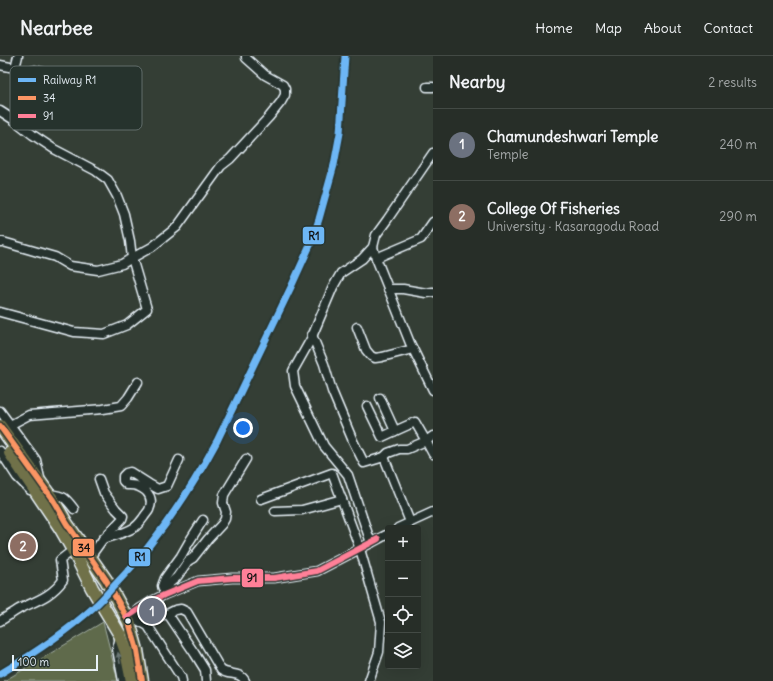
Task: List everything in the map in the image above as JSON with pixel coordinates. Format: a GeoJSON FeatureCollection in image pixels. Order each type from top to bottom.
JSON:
{"type":"FeatureCollection","features":[{"type":"Feature","properties":{"kind":"highway"},"geometry":{"type":"LineString","coordinates":[[5,425],[42,484],[45,496],[92,588],[120,635],[126,652],[132,681]]}},
{"type":"Feature","properties":{"kind":"highway"},"geometry":{"type":"LineString","coordinates":[[0,439],[67,524],[106,580],[129,622],[137,650],[142,681]]}},
{"type":"Feature","properties":{"kind":"street"},"geometry":{"type":"LineString","coordinates":[[15,66],[18,56]]}},
{"type":"Feature","properties":{"kind":"street"},"geometry":{"type":"LineString","coordinates":[[0,242],[55,257],[70,266],[98,270],[122,264],[152,247],[177,227],[221,166],[230,159],[269,117],[285,95],[283,85],[265,75],[246,58],[246,56]]}},
{"type":"Feature","properties":{"kind":"street"},"geometry":{"type":"LineString","coordinates":[[0,65],[10,67]]}},
{"type":"Feature","properties":{"kind":"street"},"geometry":{"type":"LineString","coordinates":[[0,111],[10,117]]}},
{"type":"Feature","properties":{"kind":"street"},"geometry":{"type":"LineString","coordinates":[[0,312],[74,332],[104,334],[127,325],[147,309],[132,258],[124,214],[117,196],[108,180],[96,171],[54,149],[27,130]]}},
{"type":"Feature","properties":{"kind":"street"},"geometry":{"type":"LineString","coordinates":[[371,543],[348,475],[324,446],[295,386],[293,371],[312,335],[333,287],[341,273],[362,259],[373,247],[376,235],[429,166],[433,153]]}},
{"type":"Feature","properties":{"kind":"street"},"geometry":{"type":"LineString","coordinates":[[376,258],[421,239],[433,222]]}},
{"type":"Feature","properties":{"kind":"street"},"geometry":{"type":"LineString","coordinates":[[373,247],[388,289],[413,349],[433,390]]}},
{"type":"Feature","properties":{"kind":"street"},"geometry":{"type":"LineString","coordinates":[[388,289],[403,289],[426,293],[433,292]]}},
{"type":"Feature","properties":{"kind":"street"},"geometry":{"type":"LineString","coordinates":[[357,327],[366,350],[375,358],[413,349]]}},
{"type":"Feature","properties":{"kind":"street"},"geometry":{"type":"LineString","coordinates":[[312,335],[324,364],[332,391],[353,442],[364,463],[384,457],[388,453],[399,449],[407,450],[430,438]]}},
{"type":"Feature","properties":{"kind":"street"},"geometry":{"type":"LineString","coordinates":[[0,411],[5,425],[29,415],[103,409],[121,406],[138,382]]}},
{"type":"Feature","properties":{"kind":"street"},"geometry":{"type":"LineString","coordinates":[[380,398],[396,431]]}},
{"type":"Feature","properties":{"kind":"street"},"geometry":{"type":"LineString","coordinates":[[367,406],[382,437],[415,422],[430,438],[433,454]]}},
{"type":"Feature","properties":{"kind":"street"},"geometry":{"type":"LineString","coordinates":[[0,451],[17,477],[35,495],[62,496],[67,499],[74,509]]}},
{"type":"Feature","properties":{"kind":"street"},"geometry":{"type":"LineString","coordinates":[[384,457],[410,522]]}},
{"type":"Feature","properties":{"kind":"street"},"geometry":{"type":"LineString","coordinates":[[125,613],[152,601],[164,592],[177,578],[188,561],[193,558],[222,524],[225,519],[226,512],[223,503],[224,494],[246,459]]}},
{"type":"Feature","properties":{"kind":"street"},"geometry":{"type":"LineString","coordinates":[[103,539],[135,527],[141,522],[149,509],[151,502],[146,490],[135,485],[127,485],[123,481],[123,476],[130,472],[158,489],[162,488],[167,486],[179,460]]}},
{"type":"Feature","properties":{"kind":"street"},"geometry":{"type":"LineString","coordinates":[[261,499],[332,473],[360,549],[381,622],[378,652],[369,681]]}},
{"type":"Feature","properties":{"kind":"street"},"geometry":{"type":"LineString","coordinates":[[90,557],[123,516],[104,493],[99,479]]}},
{"type":"Feature","properties":{"kind":"street"},"geometry":{"type":"LineString","coordinates":[[275,511],[302,510],[342,499]]}},
{"type":"Feature","properties":{"kind":"street"},"geometry":{"type":"LineString","coordinates":[[404,525],[433,512]]}},
{"type":"Feature","properties":{"kind":"street"},"geometry":{"type":"LineString","coordinates":[[164,592],[162,586],[165,578],[181,556],[203,520]]}},
{"type":"Feature","properties":{"kind":"street"},"geometry":{"type":"LineString","coordinates":[[164,592],[198,581],[232,578],[274,578],[317,571],[385,536]]}},
{"type":"Feature","properties":{"kind":"street"},"geometry":{"type":"LineString","coordinates":[[0,621],[18,610],[48,596],[58,587],[63,580],[60,560],[73,550]]}},
{"type":"Feature","properties":{"kind":"street"},"geometry":{"type":"LineString","coordinates":[[125,613],[151,618],[167,614],[175,610],[181,609],[187,612],[221,670],[225,673],[238,674],[242,676],[245,681]]}},
{"type":"Feature","properties":{"kind":"street"},"geometry":{"type":"LineString","coordinates":[[125,613],[148,626],[181,677],[182,681]]}},
{"type":"Feature","properties":{"kind":"street"},"geometry":{"type":"LineString","coordinates":[[167,614],[205,670],[206,681]]}},
{"type":"Feature","properties":{"kind":"street"},"geometry":{"type":"LineString","coordinates":[[148,626],[151,618]]}},
{"type":"Feature","properties":{"kind":"street"},"geometry":{"type":"LineString","coordinates":[[120,635],[117,649],[123,681]]}},
{"type":"Feature","properties":{"kind":"green space"},"geometry":{"type":"Polygon","coordinates":[[[103,622],[118,681],[4,681],[103,622]]]}},
{"type":"Feature","properties":{"kind":"rail line","name":"R1"},"geometry":{"type":"LineString","coordinates":[[0,674],[37,651],[83,617],[102,600],[157,536],[183,499],[206,461],[217,441],[312,241],[334,165],[340,133],[345,56]]}},
{"type":"Feature","properties":{"kind":"transit line","name":"34"},"geometry":{"type":"LineString","coordinates":[[0,426],[53,500],[67,524],[106,580],[129,622],[137,650],[142,681]]}},
{"type":"Feature","properties":{"kind":"transit line","name":"91"},"geometry":{"type":"LineString","coordinates":[[127,617],[152,601],[198,581],[232,578],[274,578],[317,571],[378,539]]}},
{"type":"Feature","properties":{"kind":"place","name":"College Of Fisheries"},"geometry":{"type":"Point","coordinates":[23,546]}},
{"type":"Feature","properties":{"kind":"place","name":"Chamundeshwari Temple"},"geometry":{"type":"Point","coordinates":[152,611]}}]}
